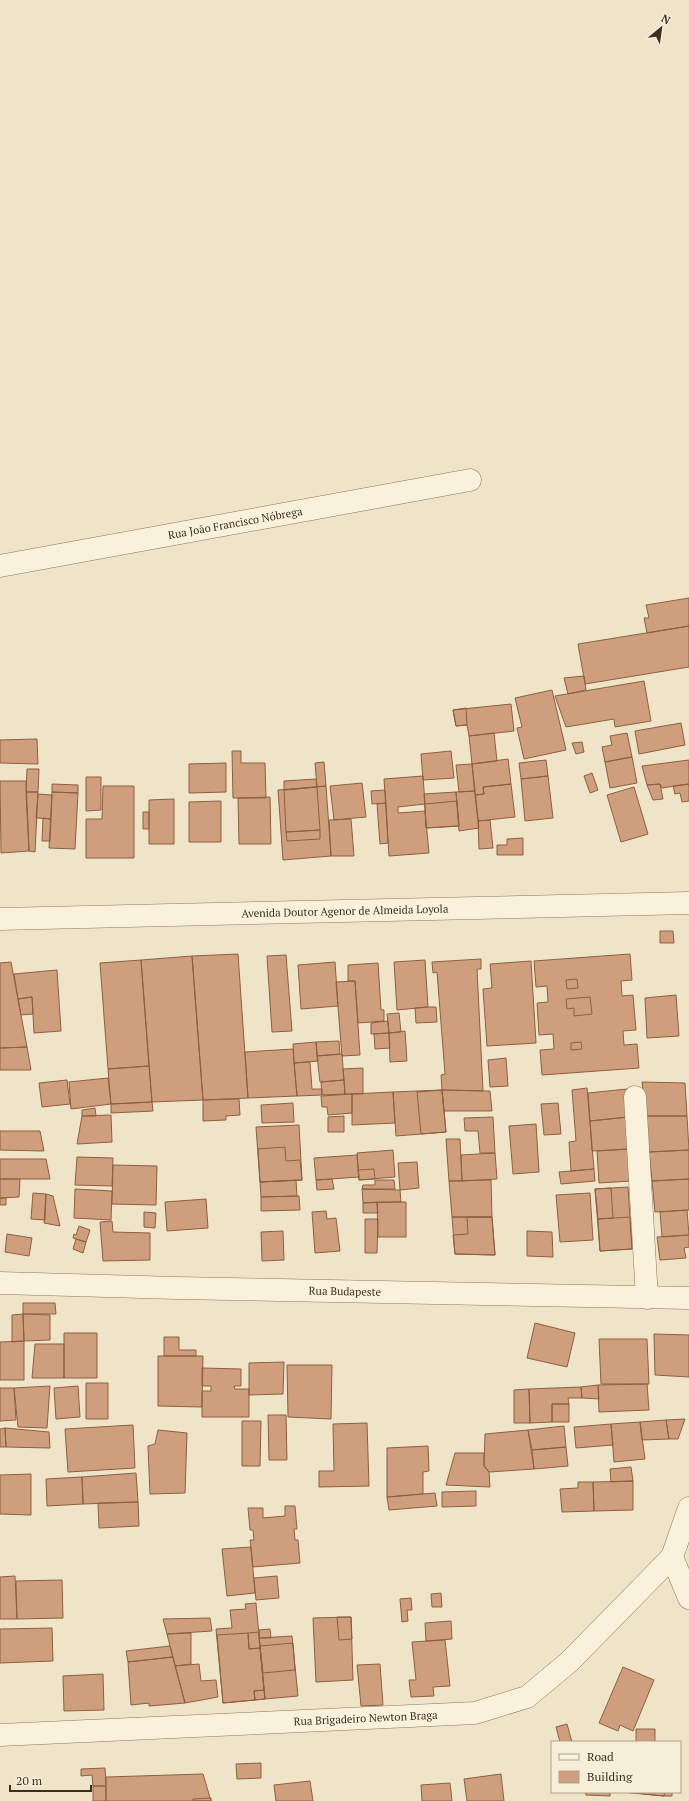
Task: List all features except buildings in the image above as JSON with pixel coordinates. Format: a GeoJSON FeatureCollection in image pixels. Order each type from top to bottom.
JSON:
{"type":"FeatureCollection","features":[{"type":"Feature","properties":{"kind":"street","name":"Rua João Francisco Nóbrega"},"geometry":{"type":"LineString","coordinates":[[0,566],[470,480]]}},
{"type":"Feature","properties":{"kind":"street","name":"Avenida Doutor Agenor de Almeida Loyola"},"geometry":{"type":"LineString","coordinates":[[0,919],[689,903]]}},
{"type":"Feature","properties":{"kind":"street"},"geometry":{"type":"LineString","coordinates":[[635,1097],[647,1298]]}},
{"type":"Feature","properties":{"kind":"street","name":"Rua Budapeste"},"geometry":{"type":"LineString","coordinates":[[0,1283],[689,1298]]}},
{"type":"Feature","properties":{"kind":"street"},"geometry":{"type":"LineString","coordinates":[[689,1508],[672,1557],[689,1598]]}},
{"type":"Feature","properties":{"kind":"street","name":"Rua Brigadeiro Newton Braga"},"geometry":{"type":"LineString","coordinates":[[0,1735],[475,1713],[527,1697],[569,1662],[672,1557]]}}]}
